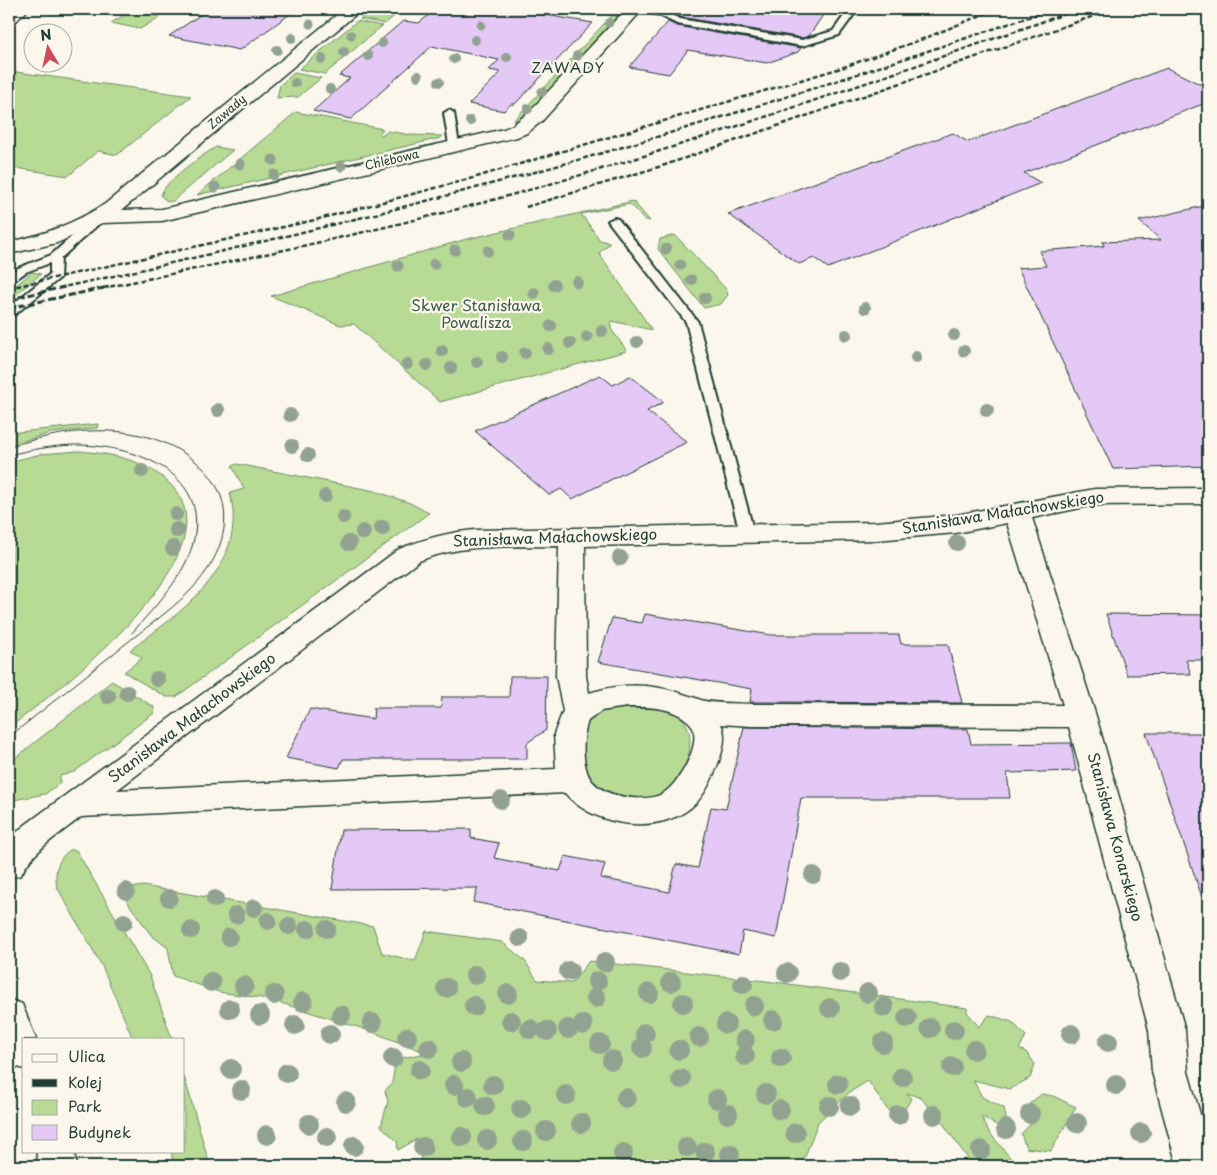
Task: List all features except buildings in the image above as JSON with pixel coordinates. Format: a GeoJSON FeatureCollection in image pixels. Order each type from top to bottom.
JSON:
{"type":"FeatureCollection","features":[{"type":"Feature","properties":{"kind":"street"},"geometry":{"type":"LineString","coordinates":[[9,18],[21,9]]}},
{"type":"Feature","properties":{"kind":"street","name":"Zawady"},"geometry":{"type":"LineString","coordinates":[[9,248],[54,237],[100,217],[141,186],[244,98],[354,9]]}},
{"type":"Feature","properties":{"kind":"street","name":"Chlebowa"},"geometry":{"type":"LineString","coordinates":[[100,217],[162,215],[520,129],[535,117],[636,9]]}},
{"type":"Feature","properties":{"kind":"street","name":"Stanisława Małachowskiego"},"geometry":{"type":"LineString","coordinates":[[9,865],[12,856],[23,845],[409,555],[452,540],[876,531],[956,524],[1095,497],[1208,496]]}},
{"type":"Feature","properties":{"kind":"street","name":"Stanisława Konarskiego"},"geometry":{"type":"LineString","coordinates":[[1017,512],[1081,716],[1167,1030],[1170,1072],[1196,1166]]}},
{"type":"Feature","properties":{"kind":"street"},"geometry":{"type":"LineString","coordinates":[[572,536],[571,676],[578,712],[568,745],[568,761],[573,780],[588,796],[606,805],[646,811],[669,807],[686,796],[696,780],[709,741],[708,726],[698,711]]}},
{"type":"Feature","properties":{"kind":"street"},"geometry":{"type":"LineString","coordinates":[[578,712],[591,702],[615,697],[645,696],[677,700],[698,711],[751,715],[1081,716]]}},
{"type":"Feature","properties":{"kind":"street"},"geometry":{"type":"LineString","coordinates":[[76,805],[573,780]]}},
{"type":"Feature","properties":{"kind":"street"},"geometry":{"type":"LineString","coordinates":[[9,1015],[22,1048]]}},
{"type":"Feature","properties":{"kind":"street"},"geometry":{"type":"LineString","coordinates":[[55,1152],[58,1166]]}},
{"type":"Feature","properties":{"kind":"lane"},"geometry":{"type":"LineString","coordinates":[[636,9],[661,13],[677,21],[802,43],[836,33],[853,9]]}},
{"type":"Feature","properties":{"kind":"lane"},"geometry":{"type":"LineString","coordinates":[[449,113],[454,145]]}},
{"type":"Feature","properties":{"kind":"lane","name":"Zawady"},"geometry":{"type":"LineString","coordinates":[[55,257],[100,217]]}},
{"type":"Feature","properties":{"kind":"lane"},"geometry":{"type":"LineString","coordinates":[[614,221],[692,322],[747,533]]}},
{"type":"Feature","properties":{"kind":"lane"},"geometry":{"type":"LineString","coordinates":[[9,280],[22,270],[55,257],[56,275],[9,313]]}},
{"type":"Feature","properties":{"kind":"green space"},"geometry":{"type":"Polygon","coordinates":[[[373,9],[402,9],[385,24],[360,19],[373,9]]]}},
{"type":"Feature","properties":{"kind":"green space"},"geometry":{"type":"Polygon","coordinates":[[[618,9],[624,9],[522,119],[513,121],[618,9]]]}},
{"type":"Feature","properties":{"kind":"green space"},"geometry":{"type":"Polygon","coordinates":[[[131,11],[160,17],[140,29],[111,23],[131,11]]]}},
{"type":"Feature","properties":{"kind":"green space"},"geometry":{"type":"Polygon","coordinates":[[[357,21],[382,26],[325,74],[299,69],[357,21]]]}},
{"type":"Feature","properties":{"kind":"green space"},"geometry":{"type":"Polygon","coordinates":[[[9,71],[191,96],[117,155],[98,151],[68,176],[9,167],[9,71]]]}},
{"type":"Feature","properties":{"kind":"green space"},"geometry":{"type":"Polygon","coordinates":[[[294,73],[321,78],[298,97],[277,98],[280,85],[294,73]]]}},
{"type":"Feature","properties":{"kind":"green space"},"geometry":{"type":"Polygon","coordinates":[[[296,112],[383,129],[379,134],[383,135],[388,131],[411,135],[442,136],[441,138],[197,195],[296,112]]]}},
{"type":"Feature","properties":{"kind":"green space"},"geometry":{"type":"Polygon","coordinates":[[[437,143],[428,147],[187,204],[192,201],[437,143]]]}},
{"type":"Feature","properties":{"kind":"green space"},"geometry":{"type":"Polygon","coordinates":[[[216,147],[233,150],[173,201],[168,202],[161,196],[163,190],[176,176],[216,147]]]}},
{"type":"Feature","properties":{"kind":"green space","name":"Skwer Stanisława Powalisza"},"geometry":{"type":"Polygon","coordinates":[[[633,201],[650,221],[643,219],[630,204],[581,214],[600,240],[610,243],[599,253],[652,330],[611,321],[611,329],[627,351],[440,402],[354,324],[340,325],[271,296],[463,240],[633,201]]]}},
{"type":"Feature","properties":{"kind":"green space"},"geometry":{"type":"Polygon","coordinates":[[[675,235],[726,289],[728,295],[721,304],[704,308],[658,249],[660,239],[675,235]]]}},
{"type":"Feature","properties":{"kind":"green space"},"geometry":{"type":"Polygon","coordinates":[[[32,272],[41,274],[9,300],[9,291],[32,272]]]}},
{"type":"Feature","properties":{"kind":"green space"},"geometry":{"type":"Polygon","coordinates":[[[98,424],[97,428],[51,433],[9,445],[9,433],[98,424]]]}},
{"type":"Feature","properties":{"kind":"green space"},"geometry":{"type":"Polygon","coordinates":[[[79,451],[105,454],[141,464],[162,477],[172,486],[186,515],[181,549],[161,584],[132,620],[63,685],[9,728],[9,462],[41,454],[79,451]]]}},
{"type":"Feature","properties":{"kind":"green space"},"geometry":{"type":"Polygon","coordinates":[[[237,464],[375,491],[410,503],[429,513],[176,697],[166,697],[124,672],[142,658],[130,650],[189,603],[206,585],[220,565],[230,543],[233,519],[230,493],[244,489],[232,466],[237,464]]]}},
{"type":"Feature","properties":{"kind":"green space"},"geometry":{"type":"Polygon","coordinates":[[[112,681],[154,707],[154,713],[74,772],[60,776],[60,783],[45,794],[9,801],[9,763],[112,681]]]}},
{"type":"Feature","properties":{"kind":"green space"},"geometry":{"type":"Polygon","coordinates":[[[660,708],[674,712],[683,719],[688,729],[689,753],[680,777],[666,794],[650,799],[616,796],[603,791],[594,784],[588,775],[584,764],[583,752],[584,723],[597,713],[614,709],[660,708]]]}},
{"type":"Feature","properties":{"kind":"green space"},"geometry":{"type":"Polygon","coordinates":[[[70,850],[76,850],[150,976],[172,1038],[133,1038],[102,966],[57,887],[56,876],[59,862],[70,850]]]}},
{"type":"Feature","properties":{"kind":"green space"},"geometry":{"type":"Polygon","coordinates":[[[143,886],[373,926],[382,953],[415,961],[426,931],[502,942],[525,961],[537,980],[572,983],[589,961],[766,981],[967,1008],[967,1012],[979,1027],[989,1015],[1012,1022],[1026,1036],[1019,1049],[1026,1052],[1035,1064],[1030,1078],[1010,1089],[973,1080],[982,1097],[1004,1108],[1009,1133],[981,1116],[989,1132],[1017,1166],[973,1166],[942,1122],[921,1098],[907,1093],[911,1099],[899,1119],[887,1109],[868,1081],[850,1092],[818,1122],[803,1162],[807,1166],[422,1166],[417,1139],[398,1150],[397,1141],[381,1126],[388,1101],[385,1091],[392,1083],[396,1059],[427,1053],[367,1030],[268,999],[219,992],[173,976],[168,948],[151,935],[119,890],[143,886]]]}},
{"type":"Feature","properties":{"kind":"green space"},"geometry":{"type":"Polygon","coordinates":[[[185,1079],[210,1166],[174,1166],[171,1152],[185,1152],[185,1079]]]}},
{"type":"Feature","properties":{"kind":"green space"},"geometry":{"type":"Polygon","coordinates":[[[1042,1094],[1053,1096],[1076,1107],[1051,1151],[1026,1148],[1021,1134],[1032,1122],[1030,1103],[1042,1094]]]}},
{"type":"Feature","properties":{"kind":"tram line"},"geometry":{"type":"LineString","coordinates":[[9,447],[52,436],[74,432],[97,431],[141,435],[162,442],[182,452],[202,467],[215,483],[223,501],[225,520],[222,539],[214,558],[187,594],[9,737]]}},
{"type":"Feature","properties":{"kind":"tram line"},"geometry":{"type":"LineString","coordinates":[[9,455],[41,448],[73,445],[118,450],[141,456],[161,466],[178,480],[190,497],[196,518],[193,543],[189,556],[168,591],[132,633]]}},
{"type":"Feature","properties":{"kind":"railway"},"geometry":{"type":"LineString","coordinates":[[59,288],[327,226],[592,156],[823,85],[1052,9]]}},
{"type":"Feature","properties":{"kind":"railway"},"geometry":{"type":"LineString","coordinates":[[103,288],[358,233],[511,195],[726,130],[1079,9]]}},
{"type":"Feature","properties":{"kind":"railway"},"geometry":{"type":"LineString","coordinates":[[526,207],[665,165],[1114,9]]}},
{"type":"Feature","properties":{"kind":"railway"},"geometry":{"type":"LineString","coordinates":[[14,287],[9,288],[315,220],[473,178],[841,68],[923,39],[989,12]]}},
{"type":"Feature","properties":{"kind":"railway"},"geometry":{"type":"LineString","coordinates":[[9,299],[65,287]]}},
{"type":"Feature","properties":{"kind":"railway"},"geometry":{"type":"LineString","coordinates":[[9,308],[109,287]]}},
{"type":"Feature","properties":{"kind":"district","name":"ZAWADY"},"geometry":{"type":"Point","coordinates":[568,68]}}]}
